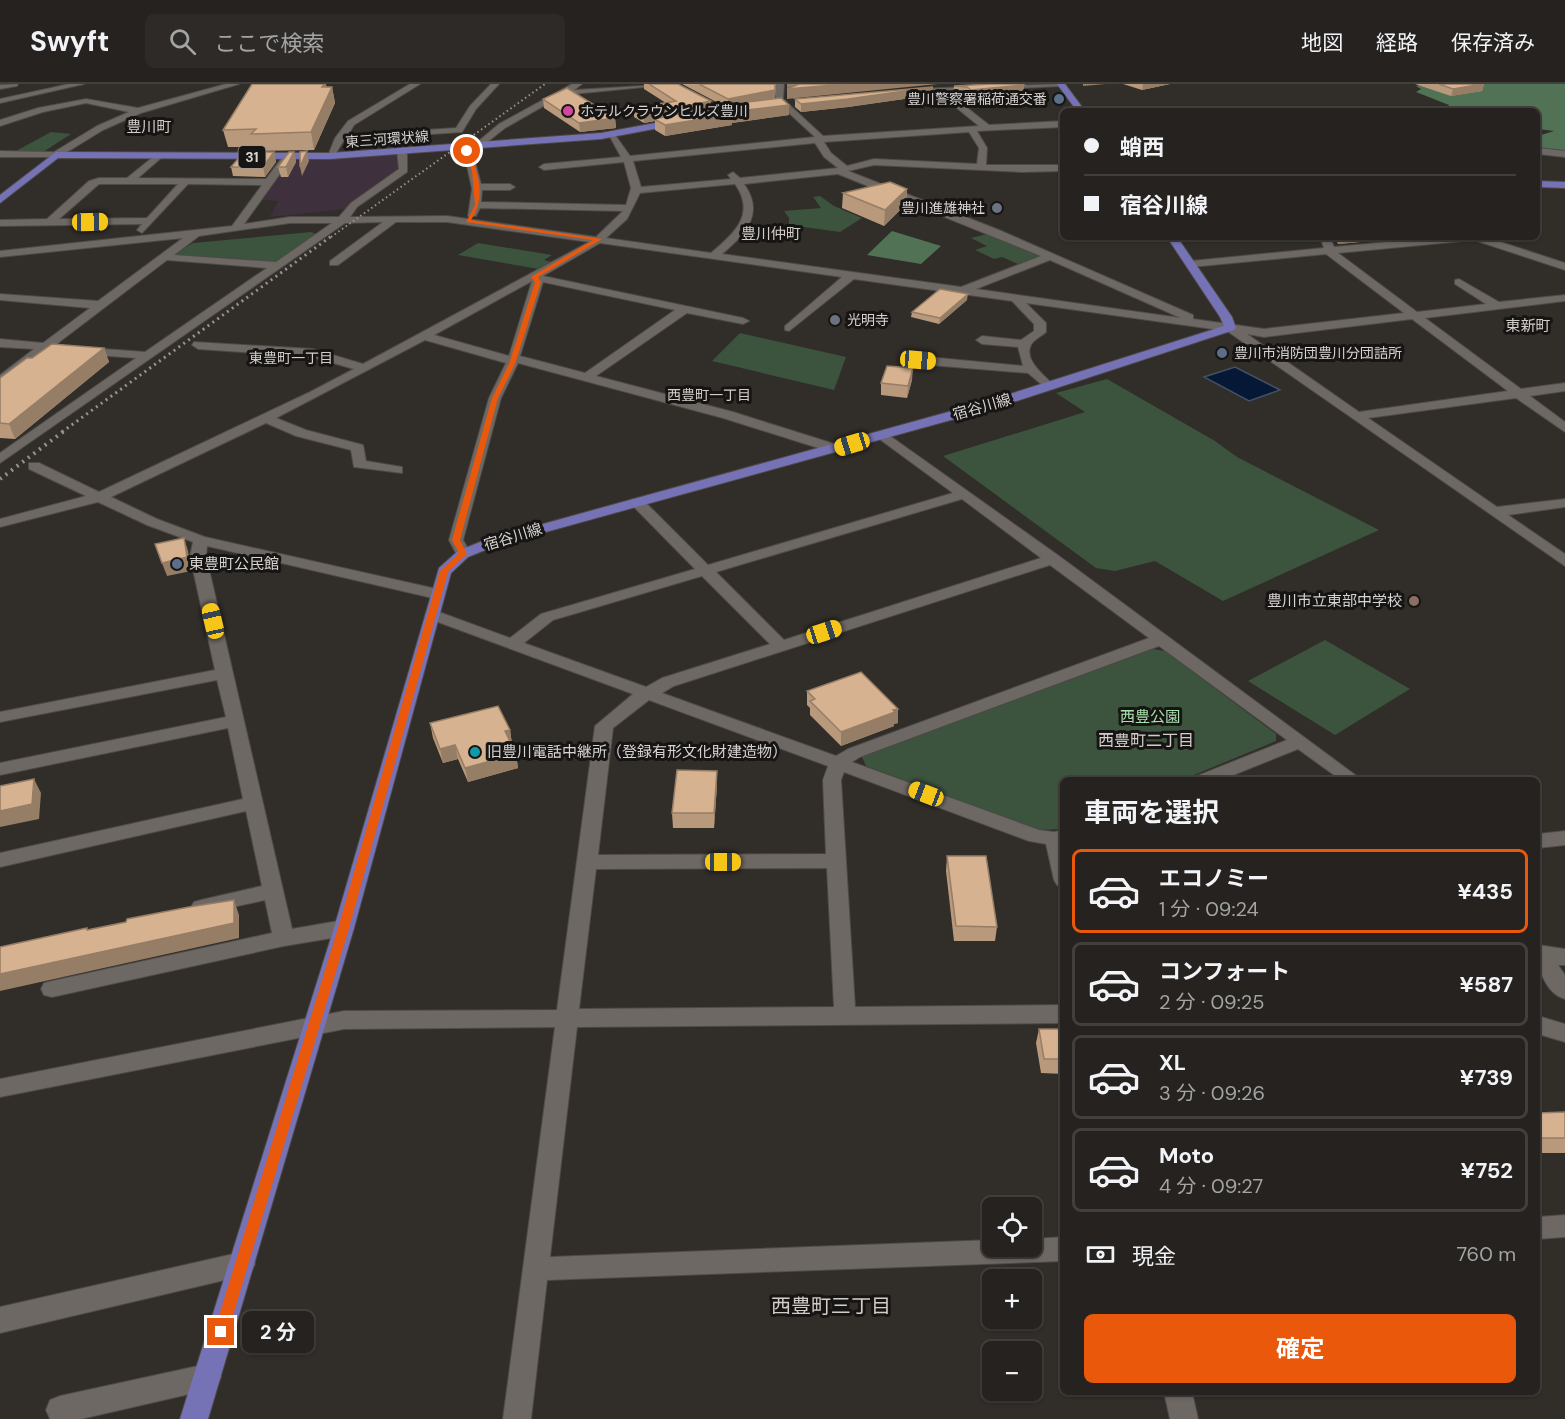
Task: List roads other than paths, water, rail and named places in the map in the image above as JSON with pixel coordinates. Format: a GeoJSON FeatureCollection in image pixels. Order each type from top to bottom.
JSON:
{"type":"FeatureCollection","features":[{"type":"Feature","properties":{"kind":"main road"},"geometry":{"type":"LineString","coordinates":[[671,84],[680,89]]}},
{"type":"Feature","properties":{"kind":"main road"},"geometry":{"type":"LineString","coordinates":[[1061,84],[1079,108]]}},
{"type":"Feature","properties":{"kind":"main road","name":"東三河環状線"},"geometry":{"type":"LineString","coordinates":[[56,155],[330,156],[613,135],[689,120]]}},
{"type":"Feature","properties":{"kind":"main road"},"geometry":{"type":"LineString","coordinates":[[0,200],[56,155]]}},
{"type":"Feature","properties":{"kind":"main road"},"geometry":{"type":"LineString","coordinates":[[1540,184],[1565,185]]}},
{"type":"Feature","properties":{"kind":"main road"},"geometry":{"type":"LineString","coordinates":[[1174,240],[1226,317],[1230,328]]}},
{"type":"Feature","properties":{"kind":"main road","name":"宿谷川線"},"geometry":{"type":"LineString","coordinates":[[194,1419],[344,928],[444,571],[463,554],[490,543],[836,449],[1048,386],[1230,328]]}},
{"type":"Feature","properties":{"kind":"street"},"geometry":{"type":"LineString","coordinates":[[0,87],[14,84]]}},
{"type":"Feature","properties":{"kind":"street"},"geometry":{"type":"LineString","coordinates":[[0,154],[56,155],[90,133],[138,111],[235,84]]}},
{"type":"Feature","properties":{"kind":"street"},"geometry":{"type":"LineString","coordinates":[[330,156],[339,138],[351,123],[416,84]]}},
{"type":"Feature","properties":{"kind":"street"},"geometry":{"type":"LineString","coordinates":[[339,138],[459,130],[473,108],[495,84]]}},
{"type":"Feature","properties":{"kind":"street"},"geometry":{"type":"LineString","coordinates":[[478,146],[502,126],[578,84]]}},
{"type":"Feature","properties":{"kind":"street"},"geometry":{"type":"LineString","coordinates":[[558,93],[671,84]]}},
{"type":"Feature","properties":{"kind":"street"},"geometry":{"type":"LineString","coordinates":[[780,84],[785,94],[779,99],[790,104],[819,136],[818,139],[839,167],[1050,256],[1198,322],[1254,334],[1565,298]]}},
{"type":"Feature","properties":{"kind":"street"},"geometry":{"type":"LineString","coordinates":[[897,92],[962,85],[1061,84]]}},
{"type":"Feature","properties":{"kind":"street"},"geometry":{"type":"LineString","coordinates":[[0,101],[71,85],[87,99],[86,101]]}},
{"type":"Feature","properties":{"kind":"street"},"geometry":{"type":"LineString","coordinates":[[938,89],[986,127]]}},
{"type":"Feature","properties":{"kind":"street"},"geometry":{"type":"LineString","coordinates":[[0,123],[41,110],[86,101],[138,111]]}},
{"type":"Feature","properties":{"kind":"street"},"geometry":{"type":"LineString","coordinates":[[775,105],[790,104]]}},
{"type":"Feature","properties":{"kind":"street"},"geometry":{"type":"LineString","coordinates":[[544,167],[818,139],[1060,124]]}},
{"type":"Feature","properties":{"kind":"street"},"geometry":{"type":"LineString","coordinates":[[1047,125],[1054,136]]}},
{"type":"Feature","properties":{"kind":"street"},"geometry":{"type":"LineString","coordinates":[[971,128],[983,148],[981,165]]}},
{"type":"Feature","properties":{"kind":"street"},"geometry":{"type":"LineString","coordinates":[[0,523],[99,497],[365,368],[534,277],[599,239],[619,224],[636,190],[635,177],[613,135]]}},
{"type":"Feature","properties":{"kind":"street"},"geometry":{"type":"LineString","coordinates":[[467,147],[478,205],[468,221]]}},
{"type":"Feature","properties":{"kind":"street"},"geometry":{"type":"LineString","coordinates":[[0,459],[6,449],[149,356],[340,219],[354,205],[404,170],[402,151]]}},
{"type":"Feature","properties":{"kind":"street"},"geometry":{"type":"LineString","coordinates":[[1540,151],[1565,154]]}},
{"type":"Feature","properties":{"kind":"street"},"geometry":{"type":"LineString","coordinates":[[130,181],[158,156]]}},
{"type":"Feature","properties":{"kind":"street"},"geometry":{"type":"LineString","coordinates":[[235,229],[287,157]]}},
{"type":"Feature","properties":{"kind":"street"},"geometry":{"type":"LineString","coordinates":[[636,190],[738,182],[874,162],[981,165],[1022,169],[1060,168]]}},
{"type":"Feature","properties":{"kind":"street"},"geometry":{"type":"LineString","coordinates":[[715,255],[736,238],[751,217],[752,207],[748,196],[732,172]]}},
{"type":"Feature","properties":{"kind":"street"},"geometry":{"type":"LineString","coordinates":[[139,239],[138,236],[150,221],[185,182]]}},
{"type":"Feature","properties":{"kind":"street"},"geometry":{"type":"LineString","coordinates":[[50,222],[92,183],[268,182]]}},
{"type":"Feature","properties":{"kind":"street"},"geometry":{"type":"LineString","coordinates":[[476,187],[510,187]]}},
{"type":"Feature","properties":{"kind":"street"},"geometry":{"type":"LineString","coordinates":[[478,205],[629,208]]}},
{"type":"Feature","properties":{"kind":"street"},"geometry":{"type":"LineString","coordinates":[[334,264],[395,218]]}},
{"type":"Feature","properties":{"kind":"street"},"geometry":{"type":"LineString","coordinates":[[0,254],[195,234],[290,220],[395,218],[468,221],[1230,328],[1565,561]]}},
{"type":"Feature","properties":{"kind":"street"},"geometry":{"type":"LineString","coordinates":[[0,223],[150,221]]}},
{"type":"Feature","properties":{"kind":"street"},"geometry":{"type":"LineString","coordinates":[[0,381],[195,234]]}},
{"type":"Feature","properties":{"kind":"street"},"geometry":{"type":"LineString","coordinates":[[1326,240],[1330,252],[1520,395],[1559,418],[1565,428]]}},
{"type":"Feature","properties":{"kind":"street"},"geometry":{"type":"LineString","coordinates":[[1191,264],[1446,240]]}},
{"type":"Feature","properties":{"kind":"street"},"geometry":{"type":"LineString","coordinates":[[1484,240],[1565,267]]}},
{"type":"Feature","properties":{"kind":"street"},"geometry":{"type":"LineString","coordinates":[[964,290],[1050,256]]}},
{"type":"Feature","properties":{"kind":"street"},"geometry":{"type":"LineString","coordinates":[[165,257],[276,265]]}},
{"type":"Feature","properties":{"kind":"street"},"geometry":{"type":"LineString","coordinates":[[789,328],[853,274]]}},
{"type":"Feature","properties":{"kind":"street"},"geometry":{"type":"LineString","coordinates":[[534,277],[743,321]]}},
{"type":"Feature","properties":{"kind":"street"},"geometry":{"type":"LineString","coordinates":[[463,554],[456,540],[495,398],[513,359],[538,282],[534,277]]}},
{"type":"Feature","properties":{"kind":"street"},"geometry":{"type":"LineString","coordinates":[[1459,282],[1496,305]]}},
{"type":"Feature","properties":{"kind":"street"},"geometry":{"type":"LineString","coordinates":[[0,297],[101,305]]}},
{"type":"Feature","properties":{"kind":"street"},"geometry":{"type":"LineString","coordinates":[[982,340],[1025,344],[1040,332],[1040,323],[1014,297]]}},
{"type":"Feature","properties":{"kind":"street"},"geometry":{"type":"LineString","coordinates":[[585,378],[685,309]]}},
{"type":"Feature","properties":{"kind":"street"},"geometry":{"type":"LineString","coordinates":[[426,336],[728,415],[836,449]]}},
{"type":"Feature","properties":{"kind":"street"},"geometry":{"type":"LineString","coordinates":[[0,344],[149,356]]}},
{"type":"Feature","properties":{"kind":"street"},"geometry":{"type":"LineString","coordinates":[[1025,344],[1027,361],[1032,370],[1048,386]]}},
{"type":"Feature","properties":{"kind":"street"},"geometry":{"type":"LineString","coordinates":[[198,345],[313,353],[365,368]]}},
{"type":"Feature","properties":{"kind":"street"},"geometry":{"type":"LineString","coordinates":[[918,360],[1032,370]]}},
{"type":"Feature","properties":{"kind":"street"},"geometry":{"type":"LineString","coordinates":[[1355,416],[1565,387]]}},
{"type":"Feature","properties":{"kind":"street"},"geometry":{"type":"LineString","coordinates":[[265,418],[301,433],[358,448],[359,464],[397,470]]}},
{"type":"Feature","properties":{"kind":"street"},"geometry":{"type":"LineString","coordinates":[[883,435],[1349,777]]}},
{"type":"Feature","properties":{"kind":"street"},"geometry":{"type":"LineString","coordinates":[[34,466],[152,522],[201,540],[436,594]]}},
{"type":"Feature","properties":{"kind":"street"},"geometry":{"type":"LineString","coordinates":[[514,644],[548,617],[965,494]]}},
{"type":"Feature","properties":{"kind":"street"},"geometry":{"type":"LineString","coordinates":[[637,502],[782,646]]}},
{"type":"Feature","properties":{"kind":"street"},"geometry":{"type":"LineString","coordinates":[[1494,512],[1565,503]]}},
{"type":"Feature","properties":{"kind":"street"},"geometry":{"type":"LineString","coordinates":[[201,540],[198,556],[284,938]]}},
{"type":"Feature","properties":{"kind":"street"},"geometry":{"type":"LineString","coordinates":[[517,1419],[604,726],[631,703],[668,682],[1054,559]]}},
{"type":"Feature","properties":{"kind":"street"},"geometry":{"type":"LineString","coordinates":[[433,615],[650,692],[1036,836],[1059,837]]}},
{"type":"Feature","properties":{"kind":"street"},"geometry":{"type":"LineString","coordinates":[[845,1016],[832,780],[838,763],[854,753],[1163,639]]}},
{"type":"Feature","properties":{"kind":"street"},"geometry":{"type":"LineString","coordinates":[[0,717],[225,673]]}},
{"type":"Feature","properties":{"kind":"street"},"geometry":{"type":"LineString","coordinates":[[0,770],[236,721]]}},
{"type":"Feature","properties":{"kind":"street"},"geometry":{"type":"LineString","coordinates":[[1211,777],[1300,741]]}},
{"type":"Feature","properties":{"kind":"street"},"geometry":{"type":"LineString","coordinates":[[0,860],[254,802]]}},
{"type":"Feature","properties":{"kind":"street"},"geometry":{"type":"LineString","coordinates":[[1540,840],[1565,838]]}},
{"type":"Feature","properties":{"kind":"street"},"geometry":{"type":"LineString","coordinates":[[586,862],[837,861]]}},
{"type":"Feature","properties":{"kind":"street"},"geometry":{"type":"LineString","coordinates":[[181,912],[272,891]]}},
{"type":"Feature","properties":{"kind":"street"},"geometry":{"type":"LineString","coordinates":[[52,989],[284,938],[344,928]]}},
{"type":"Feature","properties":{"kind":"street"},"geometry":{"type":"LineString","coordinates":[[1540,955],[1565,957]]}},
{"type":"Feature","properties":{"kind":"street"},"geometry":{"type":"LineString","coordinates":[[1540,956],[1565,992]]}},
{"type":"Feature","properties":{"kind":"street"},"geometry":{"type":"LineString","coordinates":[[0,1088],[344,1020],[1060,1014]]}},
{"type":"Feature","properties":{"kind":"street"},"geometry":{"type":"LineString","coordinates":[[1540,1026],[1565,1033]]}},
{"type":"Feature","properties":{"kind":"street"},"geometry":{"type":"LineString","coordinates":[[1540,1228],[1565,1226]]}},
{"type":"Feature","properties":{"kind":"street"},"geometry":{"type":"LineString","coordinates":[[537,1269],[1060,1249]]}},
{"type":"Feature","properties":{"kind":"street"},"geometry":{"type":"LineString","coordinates":[[0,1320],[242,1264]]}},
{"type":"Feature","properties":{"kind":"street"},"geometry":{"type":"LineString","coordinates":[[60,1410],[207,1377]]}},
{"type":"Feature","properties":{"kind":"street"},"geometry":{"type":"LineString","coordinates":[[1179,1395],[1184,1419]]}},
{"type":"Feature","properties":{"kind":"water"},"geometry":{"type":"Polygon","coordinates":[[[1235,367],[1280,390],[1249,401],[1204,377],[1235,367]]]}},
{"type":"Feature","properties":{"kind":"railway"},"geometry":{"type":"LineString","coordinates":[[331,237],[545,84]]}},
{"type":"Feature","properties":{"kind":"railway"},"geometry":{"type":"LineString","coordinates":[[62,432],[333,235]]}},
{"type":"Feature","properties":{"kind":"railway"},"geometry":{"type":"LineString","coordinates":[[0,479],[64,431]]}},
{"type":"Feature","properties":{"kind":"place","name":"豊川警察署稲荷通交番"},"geometry":{"type":"Point","coordinates":[1059,99]}},
{"type":"Feature","properties":{"kind":"place","name":"ホテルクラウンヒルズ豊川"},"geometry":{"type":"Point","coordinates":[568,111]}},
{"type":"Feature","properties":{"kind":"place","name":"豊川進雄神社"},"geometry":{"type":"Point","coordinates":[997,208]}},
{"type":"Feature","properties":{"kind":"place","name":"光明寺"},"geometry":{"type":"Point","coordinates":[835,320]}},
{"type":"Feature","properties":{"kind":"place","name":"豊川市消防団豊川分団詰所"},"geometry":{"type":"Point","coordinates":[1222,353]}},
{"type":"Feature","properties":{"kind":"place","name":"東豊町公民館"},"geometry":{"type":"Point","coordinates":[177,564]}},
{"type":"Feature","properties":{"kind":"place","name":"豊川市立東部中学校"},"geometry":{"type":"Point","coordinates":[1414,601]}},
{"type":"Feature","properties":{"kind":"place","name":"旧豊川電話中継所（登録有形文化財建造物）"},"geometry":{"type":"Point","coordinates":[475,752]}},
{"type":"Feature","properties":{"kind":"district","name":"豊川町"},"geometry":{"type":"Point","coordinates":[149,127]}},
{"type":"Feature","properties":{"kind":"district","name":"豊川仲町"},"geometry":{"type":"Point","coordinates":[771,234]}},
{"type":"Feature","properties":{"kind":"district","name":"東新町"},"geometry":{"type":"Point","coordinates":[1528,326]}},
{"type":"Feature","properties":{"kind":"district","name":"東豊町一丁目"},"geometry":{"type":"Point","coordinates":[291,358]}},
{"type":"Feature","properties":{"kind":"district","name":"西豊町一丁目"},"geometry":{"type":"Point","coordinates":[709,395]}},
{"type":"Feature","properties":{"kind":"district","name":"西豊町二丁目"},"geometry":{"type":"Point","coordinates":[1146,740]}},
{"type":"Feature","properties":{"kind":"district","name":"西豊町三丁目"},"geometry":{"type":"Point","coordinates":[831,1306]}},
{"type":"Feature","properties":{"kind":"park label","name":"西豊公園"},"geometry":{"type":"Point","coordinates":[1150,717]}}]}
